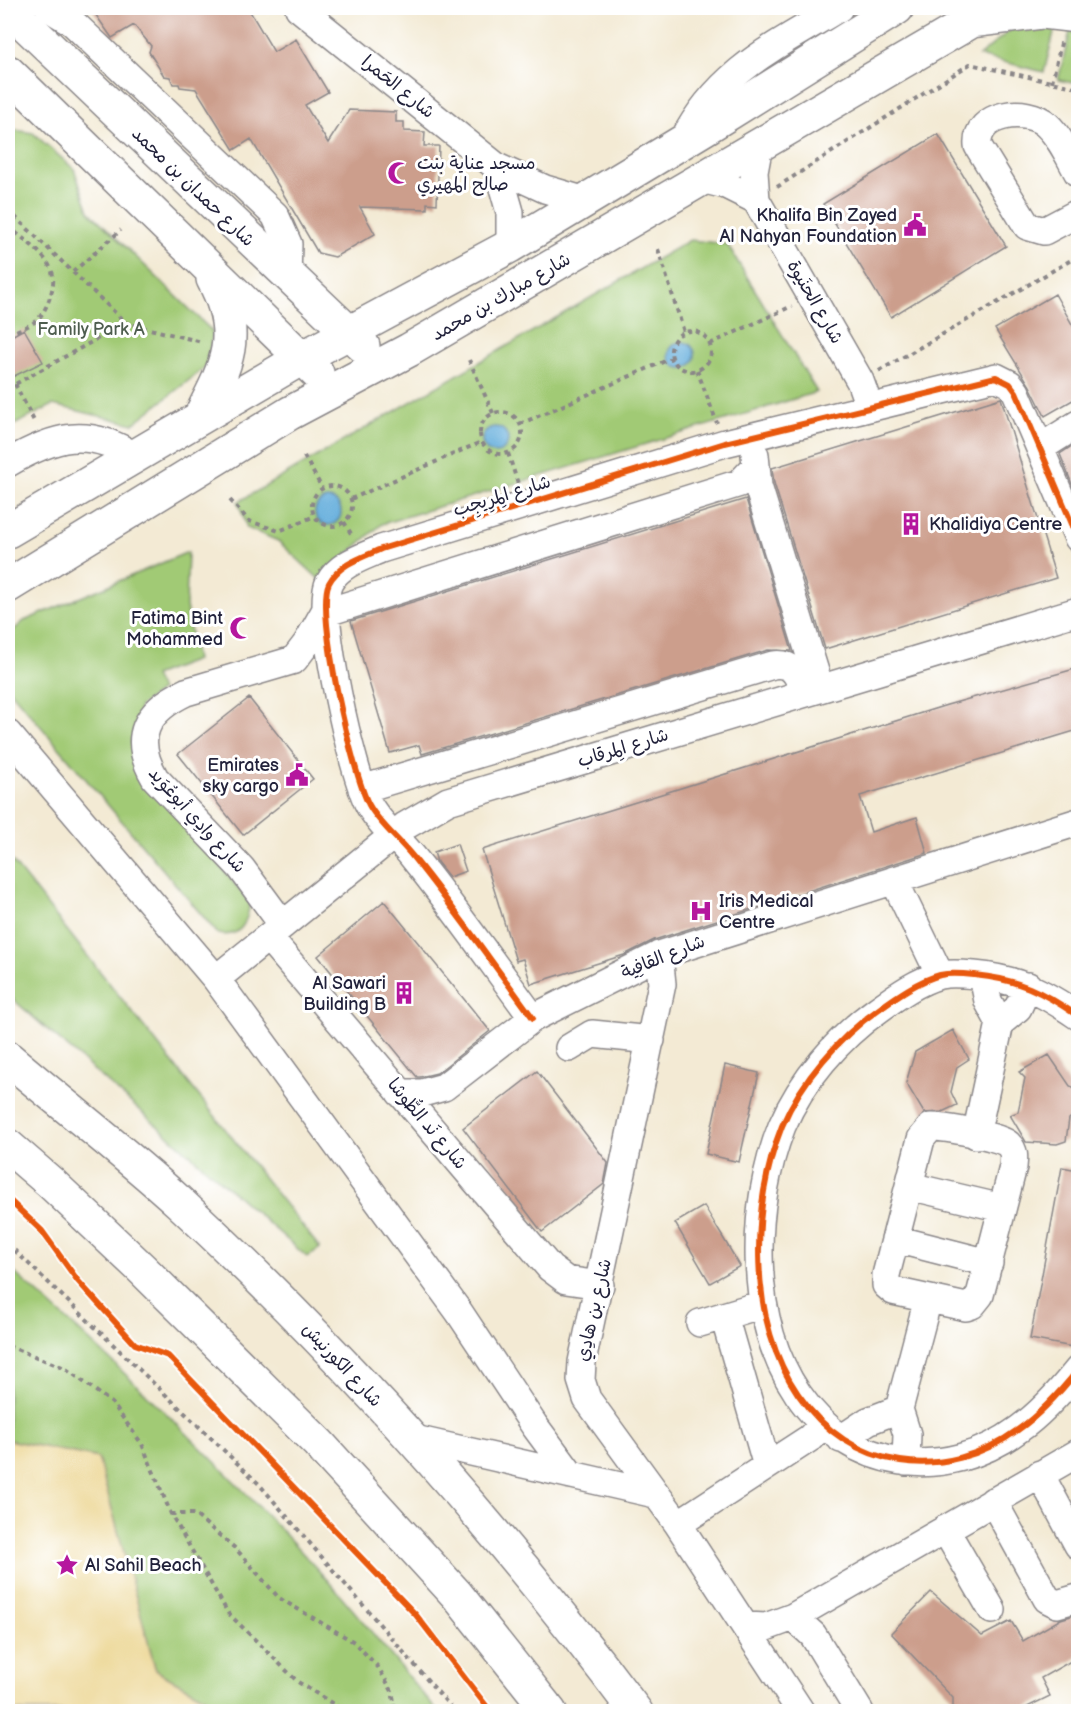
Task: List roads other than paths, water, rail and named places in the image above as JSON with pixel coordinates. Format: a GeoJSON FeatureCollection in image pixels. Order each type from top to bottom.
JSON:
{"type":"FeatureCollection","features":[{"type":"Feature","properties":{"kind":"main road","name":"شارع حمدان بن محمد"},"geometry":{"type":"LineString","coordinates":[[8,8],[382,364]]}},
{"type":"Feature","properties":{"kind":"main road"},"geometry":{"type":"LineString","coordinates":[[8,531],[302,358],[510,246],[897,8]]}},
{"type":"Feature","properties":{"kind":"main road"},"geometry":{"type":"LineString","coordinates":[[982,14],[1043,12],[1071,26]]}},
{"type":"Feature","properties":{"kind":"main road","name":"شارع مبارك بن محمد"},"geometry":{"type":"LineString","coordinates":[[8,586],[290,413],[409,350],[982,14]]}},
{"type":"Feature","properties":{"kind":"main road"},"geometry":{"type":"LineString","coordinates":[[8,74],[302,358],[332,390]]}},
{"type":"Feature","properties":{"kind":"main road"},"geometry":{"type":"LineString","coordinates":[[200,417],[226,363],[231,332],[229,316],[205,264]]}},
{"type":"Feature","properties":{"kind":"main road","name":"شارع الكورنيش"},"geometry":{"type":"LineString","coordinates":[[8,1058],[178,1201],[296,1315],[502,1541],[636,1712]]}},
{"type":"Feature","properties":{"kind":"main road"},"geometry":{"type":"LineString","coordinates":[[8,1146],[141,1268],[318,1443],[457,1595],[550,1712]]}},
{"type":"Feature","properties":{"kind":"street"},"geometry":{"type":"LineString","coordinates":[[49,8],[72,22],[270,210],[283,229],[288,244],[287,276]]}},
{"type":"Feature","properties":{"kind":"street"},"geometry":{"type":"LineString","coordinates":[[683,141],[705,103],[737,71],[839,8]]}},
{"type":"Feature","properties":{"kind":"street","name":"شارع الحَمرا"},"geometry":{"type":"LineString","coordinates":[[307,10],[497,167],[545,189],[582,200]]}},
{"type":"Feature","properties":{"kind":"street"},"geometry":{"type":"LineString","coordinates":[[1078,173],[1053,132],[1033,117],[1016,115],[989,121],[979,132],[978,146],[1027,226],[1038,232],[1044,231],[1078,213]]}},
{"type":"Feature","properties":{"kind":"street","name":"شارع الحنَيوة"},"geometry":{"type":"LineString","coordinates":[[759,145],[754,172],[756,200],[865,394]]}},
{"type":"Feature","properties":{"kind":"street"},"geometry":{"type":"LineString","coordinates":[[497,167],[510,212],[510,246]]}},
{"type":"Feature","properties":{"kind":"street"},"geometry":{"type":"LineString","coordinates":[[701,179],[726,185],[756,200]]}},
{"type":"Feature","properties":{"kind":"street","name":"شارع المِرِيجِب"},"geometry":{"type":"LineString","coordinates":[[533,1018],[413,857],[376,816],[362,789],[335,684],[324,613],[329,582],[352,561],[381,549],[754,435],[865,394],[996,377],[1010,384],[1016,392],[1078,538]]}},
{"type":"Feature","properties":{"kind":"street"},"geometry":{"type":"LineString","coordinates":[[1040,448],[1078,424]]}},
{"type":"Feature","properties":{"kind":"street"},"geometry":{"type":"LineString","coordinates":[[754,435],[758,486],[812,690]]}},
{"type":"Feature","properties":{"kind":"street"},"geometry":{"type":"LineString","coordinates":[[8,463],[45,443],[59,439],[91,438],[122,448],[136,457]]}},
{"type":"Feature","properties":{"kind":"street"},"geometry":{"type":"LineString","coordinates":[[335,684],[318,666],[294,660],[307,643],[324,613],[740,483],[756,466]]}},
{"type":"Feature","properties":{"kind":"street","name":"شارع المِرقاب"},"geometry":{"type":"LineString","coordinates":[[216,979],[418,817],[448,801],[1078,611]]}},
{"type":"Feature","properties":{"kind":"street","name":"شارع وادِي أبوعُوَيد"},"geometry":{"type":"LineString","coordinates":[[276,931],[241,868],[155,778],[145,760],[142,741],[147,724],[158,709],[186,692],[294,660]]}},
{"type":"Feature","properties":{"kind":"street"},"geometry":{"type":"LineString","coordinates":[[362,789],[773,664],[788,665],[812,690]]}},
{"type":"Feature","properties":{"kind":"street"},"geometry":{"type":"LineString","coordinates":[[8,734],[216,979],[459,1312],[534,1425],[571,1475]]}},
{"type":"Feature","properties":{"kind":"street","name":"شارع القافِية"},"geometry":{"type":"LineString","coordinates":[[400,1093],[422,1093],[444,1087],[533,1018],[658,955],[1078,822]]}},
{"type":"Feature","properties":{"kind":"street"},"geometry":{"type":"LineString","coordinates":[[894,880],[940,975]]}},
{"type":"Feature","properties":{"kind":"street","name":"شارع نَد الطُّوشا"},"geometry":{"type":"LineString","coordinates":[[276,931],[400,1093],[558,1276],[566,1280],[600,1285]]}},
{"type":"Feature","properties":{"kind":"street","name":"شارع بن هادِي"},"geometry":{"type":"LineString","coordinates":[[658,955],[662,984],[580,1371],[583,1390],[678,1524],[801,1712]]}},
{"type":"Feature","properties":{"kind":"street"},"geometry":{"type":"LineString","coordinates":[[1078,1016],[1028,986],[983,976],[940,975],[899,994],[863,1020],[803,1089],[783,1126],[761,1213],[759,1258],[763,1304],[777,1351],[796,1392],[832,1431],[858,1449],[906,1462],[944,1462],[976,1453],[1020,1429],[1078,1370]]}},
{"type":"Feature","properties":{"kind":"street"},"geometry":{"type":"LineString","coordinates":[[983,976],[988,1001],[1000,1023]]}},
{"type":"Feature","properties":{"kind":"street"},"geometry":{"type":"LineString","coordinates":[[976,1135],[1000,1023],[1018,1008],[1028,986]]}},
{"type":"Feature","properties":{"kind":"street"},"geometry":{"type":"LineString","coordinates":[[569,1048],[592,1034],[651,1040]]}},
{"type":"Feature","properties":{"kind":"street"},"geometry":{"type":"LineString","coordinates":[[431,1128],[434,1107],[444,1087]]}},
{"type":"Feature","properties":{"kind":"street"},"geometry":{"type":"LineString","coordinates":[[936,1127],[976,1135],[1005,1142],[1013,1152],[1013,1167],[980,1295],[972,1305],[960,1306],[893,1291],[886,1285],[895,1239],[921,1139],[927,1130],[936,1127]]}},
{"type":"Feature","properties":{"kind":"street"},"geometry":{"type":"LineString","coordinates":[[909,1186],[1002,1208]]}},
{"type":"Feature","properties":{"kind":"street"},"geometry":{"type":"LineString","coordinates":[[895,1239],[989,1263]]}},
{"type":"Feature","properties":{"kind":"street"},"geometry":{"type":"LineString","coordinates":[[906,1462],[907,1434],[899,1408],[928,1299]]}},
{"type":"Feature","properties":{"kind":"street"},"geometry":{"type":"LineString","coordinates":[[763,1304],[712,1319],[766,1466]]}},
{"type":"Feature","properties":{"kind":"street"},"geometry":{"type":"LineString","coordinates":[[678,1524],[810,1438],[868,1421],[899,1408]]}},
{"type":"Feature","properties":{"kind":"street"},"geometry":{"type":"LineString","coordinates":[[522,1464],[531,1450],[534,1425]]}},
{"type":"Feature","properties":{"kind":"street"},"geometry":{"type":"LineString","coordinates":[[410,1438],[655,1494]]}},
{"type":"Feature","properties":{"kind":"street"},"geometry":{"type":"LineString","coordinates":[[746,1626],[766,1627],[793,1617],[1078,1454]]}},
{"type":"Feature","properties":{"kind":"street"},"geometry":{"type":"LineString","coordinates":[[1040,1474],[1078,1545]]}},
{"type":"Feature","properties":{"kind":"street"},"geometry":{"type":"LineString","coordinates":[[993,1501],[1047,1599],[1057,1604],[1078,1598]]}},
{"type":"Feature","properties":{"kind":"street"},"geometry":{"type":"LineString","coordinates":[[945,1529],[992,1610]]}},
{"type":"Feature","properties":{"kind":"street"},"geometry":{"type":"LineString","coordinates":[[793,1617],[813,1635],[860,1712]]}},
{"type":"Feature","properties":{"kind":"water"},"geometry":{"type":"Polygon","coordinates":[[[682,342],[691,346],[695,355],[691,364],[682,368],[673,364],[669,355],[673,346],[682,342]]]}},
{"type":"Feature","properties":{"kind":"water"},"geometry":{"type":"Polygon","coordinates":[[[495,427],[504,431],[508,440],[504,449],[495,453],[486,449],[482,440],[486,431],[495,427]]]}},
{"type":"Feature","properties":{"kind":"water"},"geometry":{"type":"Polygon","coordinates":[[[328,499],[337,503],[341,512],[337,521],[328,525],[319,521],[315,512],[319,503],[328,499]]]}},
{"type":"Feature","properties":{"kind":"place","name":"مسجد عناية بنت صالح المهيري"},"geometry":{"type":"Point","coordinates":[399,173]}},
{"type":"Feature","properties":{"kind":"place","name":"Khalifa Bin Zayed Al Nahyan Foundation"},"geometry":{"type":"Point","coordinates":[915,225]}},
{"type":"Feature","properties":{"kind":"place","name":"Khalidiya Centre"},"geometry":{"type":"Point","coordinates":[911,524]}},
{"type":"Feature","properties":{"kind":"place","name":"Fatima Bint Mohammed"},"geometry":{"type":"Point","coordinates":[241,628]}},
{"type":"Feature","properties":{"kind":"place","name":"Emirates sky cargo"},"geometry":{"type":"Point","coordinates":[297,775]}},
{"type":"Feature","properties":{"kind":"place","name":"Iris Medical Centre"},"geometry":{"type":"Point","coordinates":[701,911]}},
{"type":"Feature","properties":{"kind":"place","name":"Al Sawari Building B"},"geometry":{"type":"Point","coordinates":[404,993]}},
{"type":"Feature","properties":{"kind":"place","name":"Al Sahil Beach"},"geometry":{"type":"Point","coordinates":[67,1565]}},
{"type":"Feature","properties":{"kind":"park label","name":"Family Park A"},"geometry":{"type":"Point","coordinates":[91,329]}}]}
